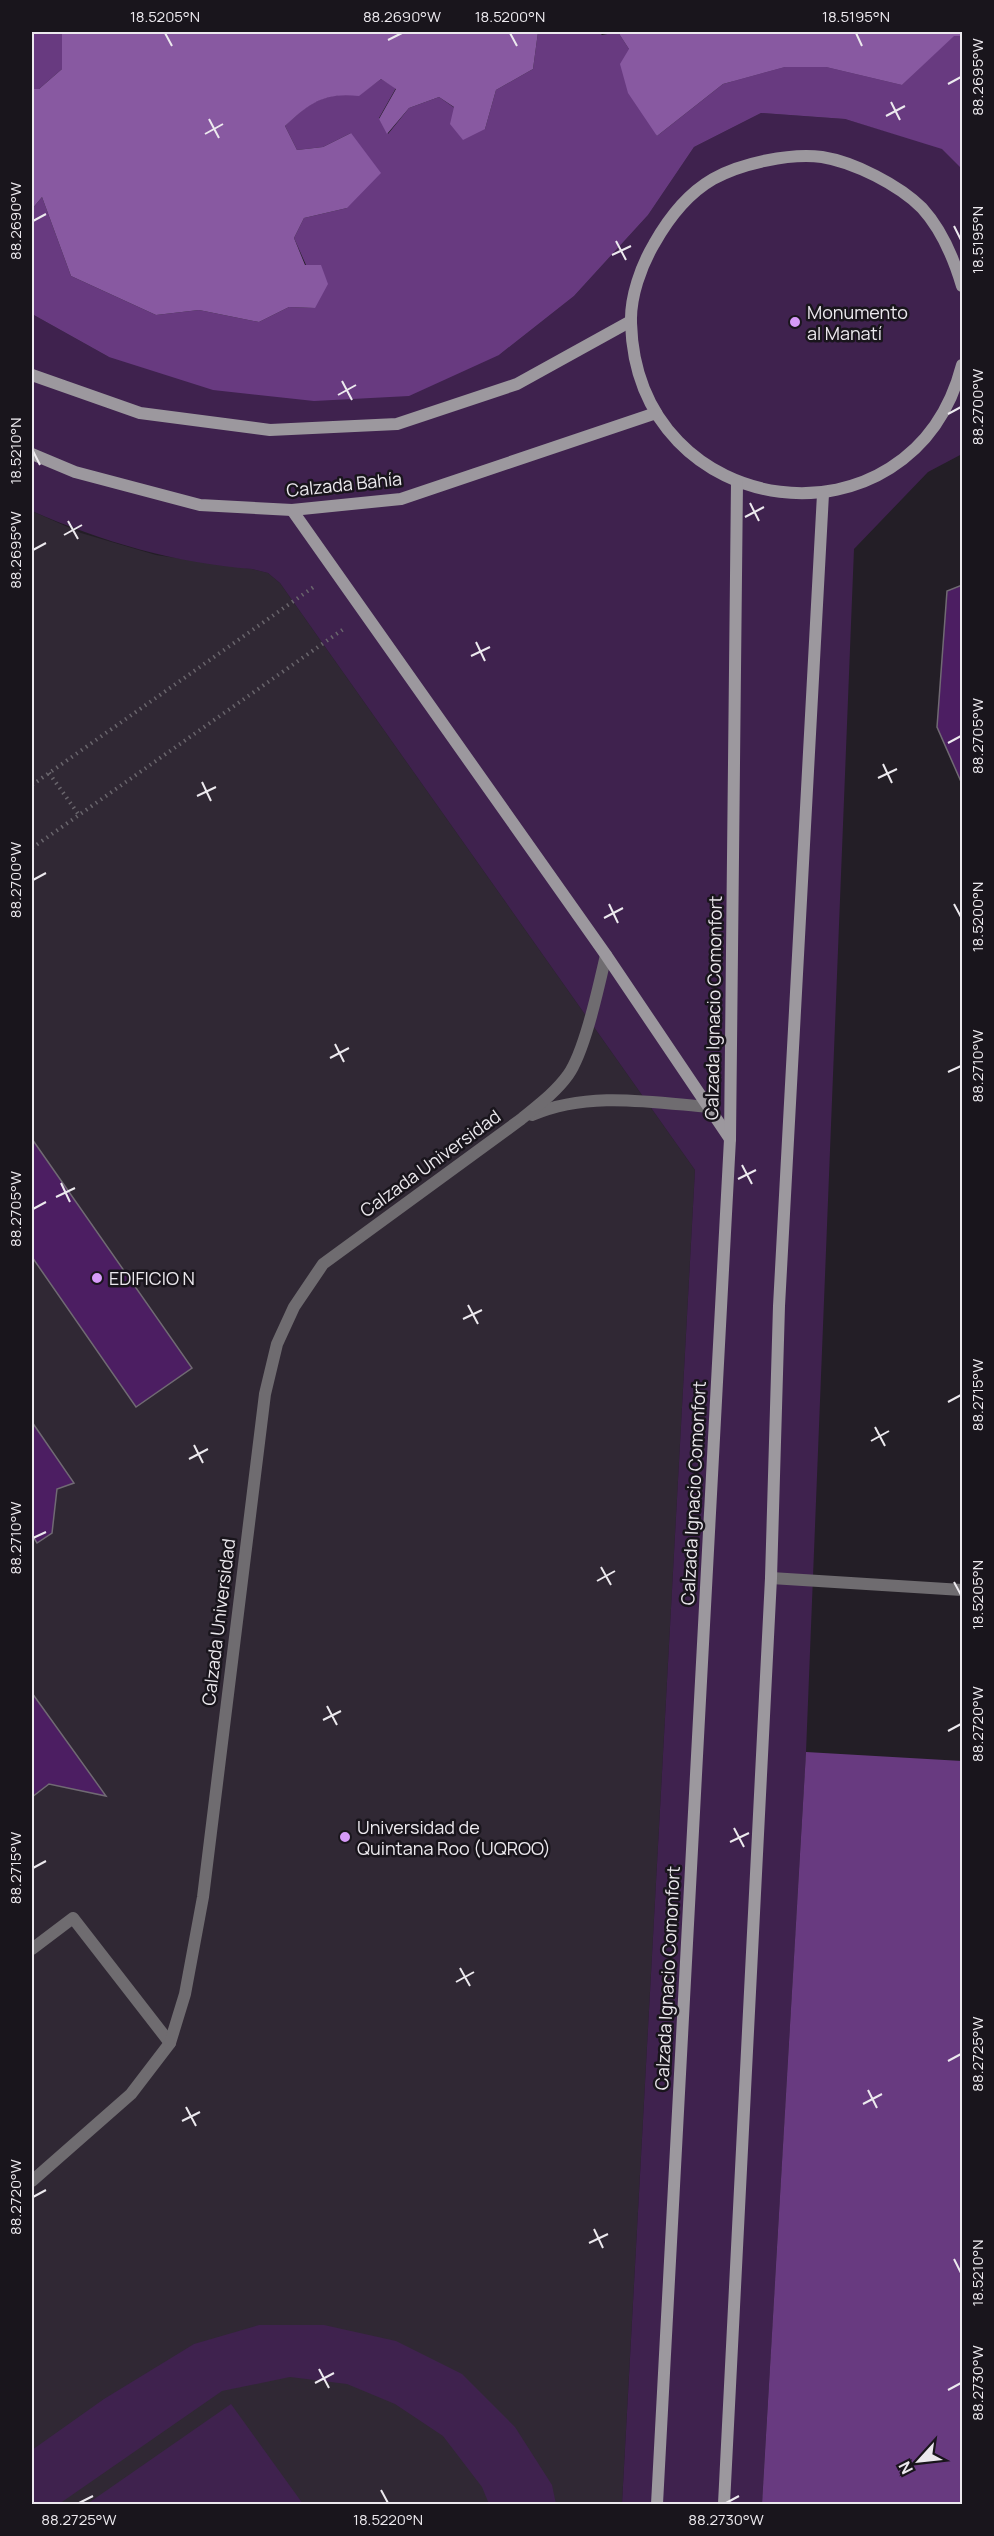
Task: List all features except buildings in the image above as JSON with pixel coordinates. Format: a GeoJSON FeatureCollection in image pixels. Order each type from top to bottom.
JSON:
{"type":"FeatureCollection","features":[{"type":"Feature","properties":{"kind":"main road"},"geometry":{"type":"LineString","coordinates":[[963,286],[958,257],[921,208],[876,175],[822,157],[765,159],[713,180],[670,216],[642,265],[631,321],[637,369],[656,413],[691,454],[737,482],[779,494],[823,494],[878,476],[925,441],[959,391],[963,365]]}},
{"type":"Feature","properties":{"kind":"main road"},"geometry":{"type":"LineString","coordinates":[[32,375],[140,413],[270,430],[397,424],[517,384],[631,321]]}},
{"type":"Feature","properties":{"kind":"main road","name":"Calzada Bahía"},"geometry":{"type":"LineString","coordinates":[[32,454],[75,472],[200,505],[292,510],[401,499],[656,413]]}},
{"type":"Feature","properties":{"kind":"main road","name":"Calzada Ignacio Comonfort"},"geometry":{"type":"LineString","coordinates":[[657,2505],[730,1139],[737,482]]}},
{"type":"Feature","properties":{"kind":"main road"},"geometry":{"type":"LineString","coordinates":[[724,2505],[771,1578],[779,1306],[823,494]]}},
{"type":"Feature","properties":{"kind":"main road"},"geometry":{"type":"LineString","coordinates":[[292,510],[606,955],[730,1139]]}},
{"type":"Feature","properties":{"kind":"lane","name":"Calzada Universidad"},"geometry":{"type":"LineString","coordinates":[[32,2181],[131,2094],[170,2043],[185,1994],[202,1897],[265,1394],[277,1344],[294,1307],[323,1264],[520,1120],[551,1094],[569,1074],[588,1024],[606,955]]}},
{"type":"Feature","properties":{"kind":"lane","name":"Calzada Universidad"},"geometry":{"type":"LineString","coordinates":[[520,1120],[557,1104],[610,1099],[709,1107]]}},
{"type":"Feature","properties":{"kind":"lane"},"geometry":{"type":"LineString","coordinates":[[771,1578],[961,1594]]}},
{"type":"Feature","properties":{"kind":"lane"},"geometry":{"type":"LineString","coordinates":[[32,1949],[73,1918],[170,2043]]}},
{"type":"Feature","properties":{"kind":"path"},"geometry":{"type":"LineString","coordinates":[[32,785],[336,572]]}},
{"type":"Feature","properties":{"kind":"path"},"geometry":{"type":"LineString","coordinates":[[32,848],[365,614]]}},
{"type":"Feature","properties":{"kind":"path"},"geometry":{"type":"LineString","coordinates":[[49,773],[79,815]]}},
{"type":"Feature","properties":{"kind":"shaded area"},"geometry":{"type":"Polygon","coordinates":[[[32,32],[62,32],[64,35],[62,69],[39,89],[32,89],[32,32]]]}},
{"type":"Feature","properties":{"kind":"shaded area"},"geometry":{"type":"Polygon","coordinates":[[[62,32],[538,32],[533,69],[496,90],[485,129],[463,140],[450,124],[454,107],[439,97],[409,108],[387,134],[379,119],[396,89],[381,79],[359,96],[336,96],[318,101],[285,126],[297,150],[323,147],[351,133],[381,173],[347,208],[304,218],[294,238],[305,265],[321,265],[328,284],[315,308],[289,307],[259,322],[199,310],[156,315],[71,276],[42,197],[32,209],[32,89],[39,89],[62,69],[62,32]]]}},
{"type":"Feature","properties":{"kind":"shaded area"},"geometry":{"type":"Polygon","coordinates":[[[538,32],[599,32],[602,35],[618,32],[629,49],[657,136],[723,84],[785,67],[826,67],[902,85],[954,35],[962,36],[962,169],[942,149],[845,119],[761,113],[694,147],[648,215],[574,296],[499,355],[409,396],[314,401],[213,390],[109,357],[32,314],[32,209],[42,197],[71,276],[156,315],[199,310],[259,322],[289,307],[315,308],[306,265],[294,238],[304,218],[347,208],[351,133],[323,147],[297,150],[285,126],[318,101],[336,95],[359,95],[381,79],[396,88],[379,118],[388,134],[409,108],[439,97],[485,129],[496,90],[533,69],[538,32]]]}},
{"type":"Feature","properties":{"kind":"shaded area"},"geometry":{"type":"Polygon","coordinates":[[[618,32],[962,32],[962,454],[928,472],[854,549],[806,1752],[762,2504],[622,2504],[695,1170],[280,583],[268,573],[252,569],[195,562],[140,549],[86,532],[32,511],[32,314],[109,357],[499,355],[574,296],[648,215],[694,147],[761,113],[845,119],[942,148],[629,49],[618,32]]]}},
{"type":"Feature","properties":{"kind":"shaded area"},"geometry":{"type":"Polygon","coordinates":[[[618,32],[962,32],[962,36],[954,36],[902,85],[826,67],[785,67],[723,84],[657,136],[628,93],[620,64],[629,49],[618,32]]]}},
{"type":"Feature","properties":{"kind":"shaded area","name":"Universidad de Quintana Roo (UQROO)"},"geometry":{"type":"Polygon","coordinates":[[[32,511],[81,533],[156,555],[252,569],[268,573],[280,583],[695,1170],[622,2504],[32,2504],[32,511]]]}},
{"type":"Feature","properties":{"kind":"shaded area"},"geometry":{"type":"Polygon","coordinates":[[[806,1752],[962,1761],[962,2504],[762,2504],[806,1752]]]}},
{"type":"Feature","properties":{"kind":"shaded area"},"geometry":{"type":"Polygon","coordinates":[[[259,2325],[324,2325],[396,2341],[462,2374],[515,2427],[552,2485],[556,2504],[489,2504],[482,2487],[443,2436],[395,2404],[347,2384],[290,2377],[222,2391],[59,2504],[32,2504],[32,2450],[104,2399],[194,2344],[259,2325]]]}},
{"type":"Feature","properties":{"kind":"shaded area"},"geometry":{"type":"Polygon","coordinates":[[[231,2404],[303,2504],[87,2504],[231,2404]]]}},
{"type":"Feature","properties":{"kind":"place","name":"Monumento al Manatí"},"geometry":{"type":"Point","coordinates":[795,322]}},
{"type":"Feature","properties":{"kind":"place","name":"EDIFICIO N"},"geometry":{"type":"Point","coordinates":[97,1278]}},
{"type":"Feature","properties":{"kind":"place","name":"Universidad de Quintana Roo (UQROO)"},"geometry":{"type":"Point","coordinates":[345,1837]}}]}
